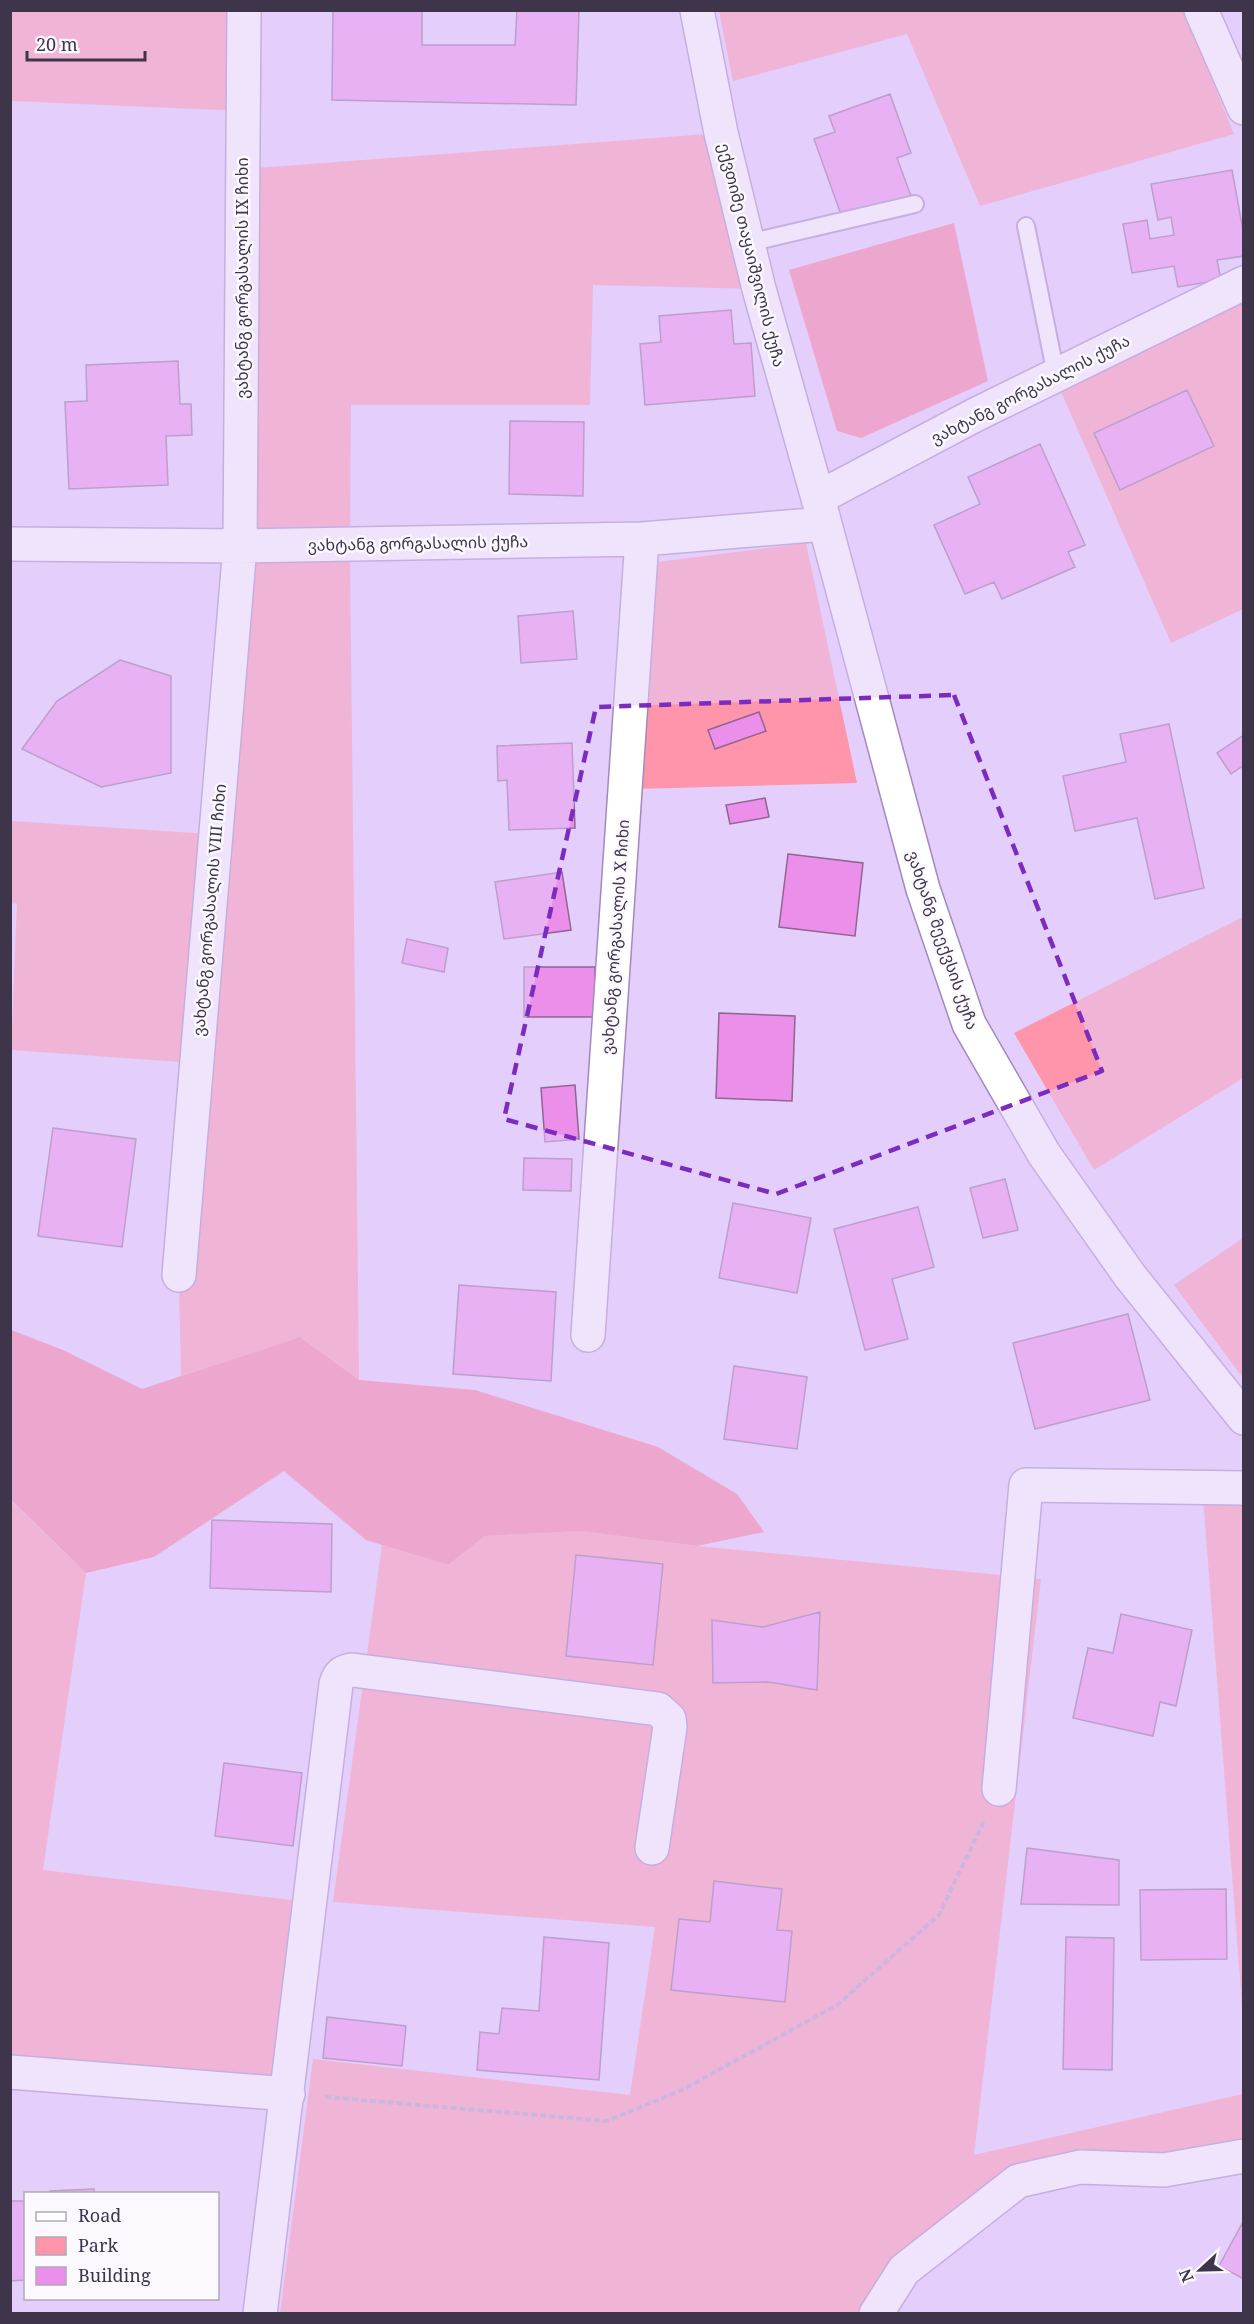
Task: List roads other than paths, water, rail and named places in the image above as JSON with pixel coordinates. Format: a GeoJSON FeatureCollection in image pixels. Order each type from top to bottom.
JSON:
{"type":"FeatureCollection","features":[{"type":"Feature","properties":{"kind":"street","name":"ვახტანგ გორგასალის IX ჩიხი"},"geometry":{"type":"LineString","coordinates":[[240,546],[244,10]]}},
{"type":"Feature","properties":{"kind":"street","name":"ექვთიმე თაყაიშვილის ქუჩა"},"geometry":{"type":"LineString","coordinates":[[697,10],[721,133],[759,289],[821,511]]}},
{"type":"Feature","properties":{"kind":"street"},"geometry":{"type":"LineString","coordinates":[[1201,10],[1244,108]]}},
{"type":"Feature","properties":{"kind":"street","name":"ვახტანგ გორგასალის ქუჩა"},"geometry":{"type":"LineString","coordinates":[[10,544],[240,546],[642,539],[821,511],[1056,375],[1244,284]]}},
{"type":"Feature","properties":{"kind":"street","name":"ვახტანგ მეექვსის ქუჩა"},"geometry":{"type":"LineString","coordinates":[[821,511],[923,889],[969,1024],[1044,1154],[1130,1276],[1244,1418]]}},
{"type":"Feature","properties":{"kind":"street","name":"ვახტანგ გორგასალის X ჩიხი"},"geometry":{"type":"LineString","coordinates":[[588,1335],[642,539]]}},
{"type":"Feature","properties":{"kind":"street","name":"ვახტანგ გორგასალის VIII ჩიხი"},"geometry":{"type":"LineString","coordinates":[[179,1275],[240,546]]}},
{"type":"Feature","properties":{"kind":"street"},"geometry":{"type":"LineString","coordinates":[[999,1789],[1026,1485],[1244,1488]]}},
{"type":"Feature","properties":{"kind":"street"},"geometry":{"type":"LineString","coordinates":[[260,2313],[336,1684],[343,1671],[364,1671],[658,1709],[669,1719],[670,1727],[652,1848]]}},
{"type":"Feature","properties":{"kind":"street"},"geometry":{"type":"LineString","coordinates":[[10,2072],[288,2094]]}},
{"type":"Feature","properties":{"kind":"street"},"geometry":{"type":"LineString","coordinates":[[876,2313],[904,2270],[1018,2181],[1080,2167],[1164,2170],[1244,2156]]}},
{"type":"Feature","properties":{"kind":"lane"},"geometry":{"type":"LineString","coordinates":[[748,243],[915,204]]}},
{"type":"Feature","properties":{"kind":"lane"},"geometry":{"type":"LineString","coordinates":[[1026,226],[1056,375]]}}]}
